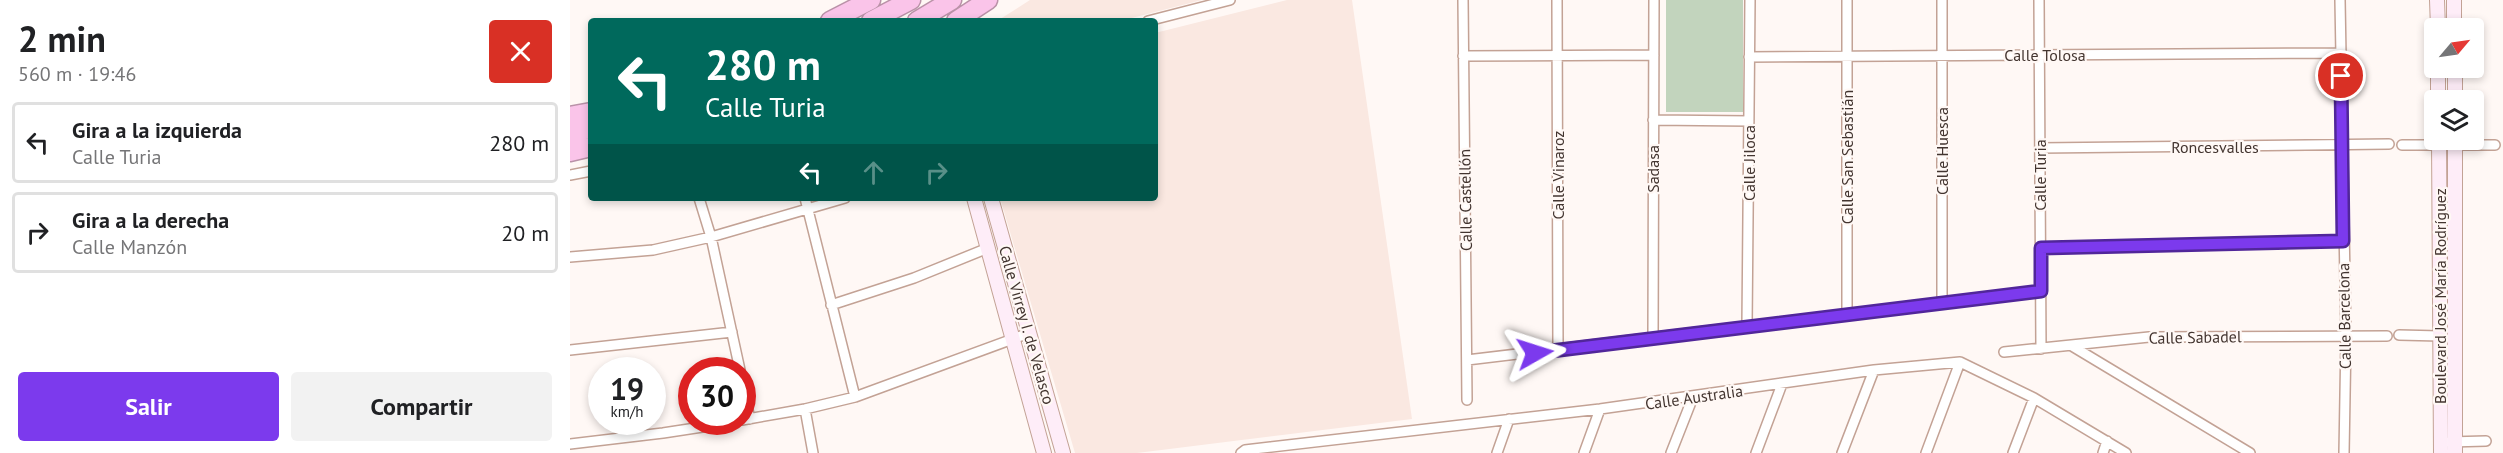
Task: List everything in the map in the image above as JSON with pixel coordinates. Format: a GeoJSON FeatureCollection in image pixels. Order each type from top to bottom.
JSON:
{"type":"FeatureCollection","features":[{"type":"Feature","properties":{"kind":"highway"},"geometry":{"type":"LineString","coordinates":[[836,18],[871,0]]}},
{"type":"Feature","properties":{"kind":"highway"},"geometry":{"type":"LineString","coordinates":[[922,18],[952,0]]}},
{"type":"Feature","properties":{"kind":"highway"},"geometry":{"type":"LineString","coordinates":[[961,18],[988,0]]}},
{"type":"Feature","properties":{"kind":"highway"},"geometry":{"type":"LineString","coordinates":[[877,18],[905,3]]}},
{"type":"Feature","properties":{"kind":"highway"},"geometry":{"type":"LineString","coordinates":[[570,134],[585,116]]}},
{"type":"Feature","properties":{"kind":"highway"},"geometry":{"type":"LineString","coordinates":[[570,152],[588,148]]}},
{"type":"Feature","properties":{"kind":"street"},"geometry":{"type":"LineString","coordinates":[[1158,18],[1230,0]]}},
{"type":"Feature","properties":{"kind":"street","name":"Calle Castellón"},"geometry":{"type":"LineString","coordinates":[[1463,0],[1467,400]]}},
{"type":"Feature","properties":{"kind":"street","name":"Calle Vinaroz"},"geometry":{"type":"LineString","coordinates":[[1557,0],[1558,351]]}},
{"type":"Feature","properties":{"kind":"street","name":"Sadasa"},"geometry":{"type":"LineString","coordinates":[[1653,338],[1654,0]]}},
{"type":"Feature","properties":{"kind":"street","name":"Calle Jiloca"},"geometry":{"type":"LineString","coordinates":[[1747,326],[1750,0]]}},
{"type":"Feature","properties":{"kind":"street","name":"Calle San Sebastián"},"geometry":{"type":"LineString","coordinates":[[1847,0],[1847,313]]}},
{"type":"Feature","properties":{"kind":"street","name":"Calle Huesca"},"geometry":{"type":"LineString","coordinates":[[1942,0],[1942,303]]}},
{"type":"Feature","properties":{"kind":"street","name":"Calle Turia"},"geometry":{"type":"LineString","coordinates":[[2039,0],[2041,349]]}},
{"type":"Feature","properties":{"kind":"street","name":"Calle Barcelona"},"geometry":{"type":"LineString","coordinates":[[2340,0],[2346,337],[2344,453]]}},
{"type":"Feature","properties":{"kind":"street"},"geometry":{"type":"LineString","coordinates":[[2437,0],[2438,18]]}},
{"type":"Feature","properties":{"kind":"street"},"geometry":{"type":"LineString","coordinates":[[2454,0],[2454,18]]}},
{"type":"Feature","properties":{"kind":"street","name":"Calle Tolosa"},"geometry":{"type":"LineString","coordinates":[[1749,57],[2340,53]]}},
{"type":"Feature","properties":{"kind":"street"},"geometry":{"type":"LineString","coordinates":[[1463,56],[1654,55]]}},
{"type":"Feature","properties":{"kind":"street"},"geometry":{"type":"LineString","coordinates":[[1653,120],[1749,121]]}},
{"type":"Feature","properties":{"kind":"street"},"geometry":{"type":"LineString","coordinates":[[2402,145],[2424,143]]}},
{"type":"Feature","properties":{"kind":"street","name":"Roncesvalles"},"geometry":{"type":"LineString","coordinates":[[2040,148],[2389,144]]}},
{"type":"Feature","properties":{"kind":"street"},"geometry":{"type":"LineString","coordinates":[[2484,144],[2495,145]]}},
{"type":"Feature","properties":{"kind":"street","name":"Boulevard José María Rodríguez"},"geometry":{"type":"LineString","coordinates":[[2439,150],[2441,447]]}},
{"type":"Feature","properties":{"kind":"street","name":"Boulevard José María Rodríguez"},"geometry":{"type":"LineString","coordinates":[[2456,150],[2456,447]]}},
{"type":"Feature","properties":{"kind":"street"},"geometry":{"type":"LineString","coordinates":[[570,175],[588,172]]}},
{"type":"Feature","properties":{"kind":"street"},"geometry":{"type":"LineString","coordinates":[[700,201],[711,237],[737,357]]}},
{"type":"Feature","properties":{"kind":"street"},"geometry":{"type":"LineString","coordinates":[[806,201],[855,397]]}},
{"type":"Feature","properties":{"kind":"street"},"geometry":{"type":"LineString","coordinates":[[570,257],[652,250],[711,237],[836,201]]}},
{"type":"Feature","properties":{"kind":"street","name":"Calle Virrey I. de Velasco"},"geometry":{"type":"LineString","coordinates":[[975,201],[1044,453]]}},
{"type":"Feature","properties":{"kind":"street","name":"Calle Virrey I. de Velasco"},"geometry":{"type":"LineString","coordinates":[[992,201],[1063,453]]}},
{"type":"Feature","properties":{"kind":"street"},"geometry":{"type":"LineString","coordinates":[[2041,248],[2343,241]]}},
{"type":"Feature","properties":{"kind":"street"},"geometry":{"type":"LineString","coordinates":[[831,306],[914,278],[988,248]]}},
{"type":"Feature","properties":{"kind":"street"},"geometry":{"type":"LineString","coordinates":[[1467,360],[1558,351],[1847,313],[2041,291]]}},
{"type":"Feature","properties":{"kind":"street"},"geometry":{"type":"LineString","coordinates":[[570,350],[732,332]]}},
{"type":"Feature","properties":{"kind":"street"},"geometry":{"type":"LineString","coordinates":[[756,418],[855,397],[1029,333]]}},
{"type":"Feature","properties":{"kind":"street"},"geometry":{"type":"LineString","coordinates":[[2399,335],[2440,336]]}},
{"type":"Feature","properties":{"kind":"street","name":"Calle Sabadel"},"geometry":{"type":"LineString","coordinates":[[2004,352],[2149,337],[2387,336]]}},
{"type":"Feature","properties":{"kind":"street"},"geometry":{"type":"LineString","coordinates":[[2072,346],[2250,453]]}},
{"type":"Feature","properties":{"kind":"street"},"geometry":{"type":"LineString","coordinates":[[1926,453],[1960,362],[2034,398],[2126,453]]}},
{"type":"Feature","properties":{"kind":"street","name":"Calle Australia"},"geometry":{"type":"LineString","coordinates":[[1241,453],[1245,450],[1693,397],[1874,370],[1960,362]]}},
{"type":"Feature","properties":{"kind":"street"},"geometry":{"type":"LineString","coordinates":[[1842,453],[1874,370]]}},
{"type":"Feature","properties":{"kind":"street"},"geometry":{"type":"LineString","coordinates":[[1756,453],[1782,384]]}},
{"type":"Feature","properties":{"kind":"street"},"geometry":{"type":"LineString","coordinates":[[1671,453],[1693,397]]}},
{"type":"Feature","properties":{"kind":"street"},"geometry":{"type":"LineString","coordinates":[[2013,453],[2034,398]]}},
{"type":"Feature","properties":{"kind":"street"},"geometry":{"type":"LineString","coordinates":[[805,409],[813,453]]}},
{"type":"Feature","properties":{"kind":"street"},"geometry":{"type":"LineString","coordinates":[[1584,453],[1600,409]]}},
{"type":"Feature","properties":{"kind":"street"},"geometry":{"type":"LineString","coordinates":[[1497,453],[1509,419]]}},
{"type":"Feature","properties":{"kind":"street"},"geometry":{"type":"LineString","coordinates":[[570,444],[678,431]]}},
{"type":"Feature","properties":{"kind":"street"},"geometry":{"type":"LineString","coordinates":[[2103,453],[2107,441]]}},
{"type":"Feature","properties":{"kind":"street"},"geometry":{"type":"LineString","coordinates":[[2441,447],[2456,447],[2486,441]]}},
{"type":"Feature","properties":{"kind":"shaded area"},"geometry":{"type":"Polygon","coordinates":[[[1030,0],[1202,0],[1132,18],[1002,18],[1030,0]]]}},
{"type":"Feature","properties":{"kind":"shaded area"},"geometry":{"type":"Polygon","coordinates":[[[1287,0],[1352,0],[1412,419],[1137,453],[1075,453],[1001,201],[1158,201],[1158,32],[1287,0]]]}},
{"type":"Feature","properties":{"kind":"green space"},"geometry":{"type":"Polygon","coordinates":[[[1666,0],[1743,0],[1743,112],[1666,112],[1666,0]]]}},
{"type":"Feature","properties":{"kind":"route"},"geometry":{"type":"LineString","coordinates":[[1535,353],[2041,291],[2041,248],[2343,241],[2341,76]]}}]}
